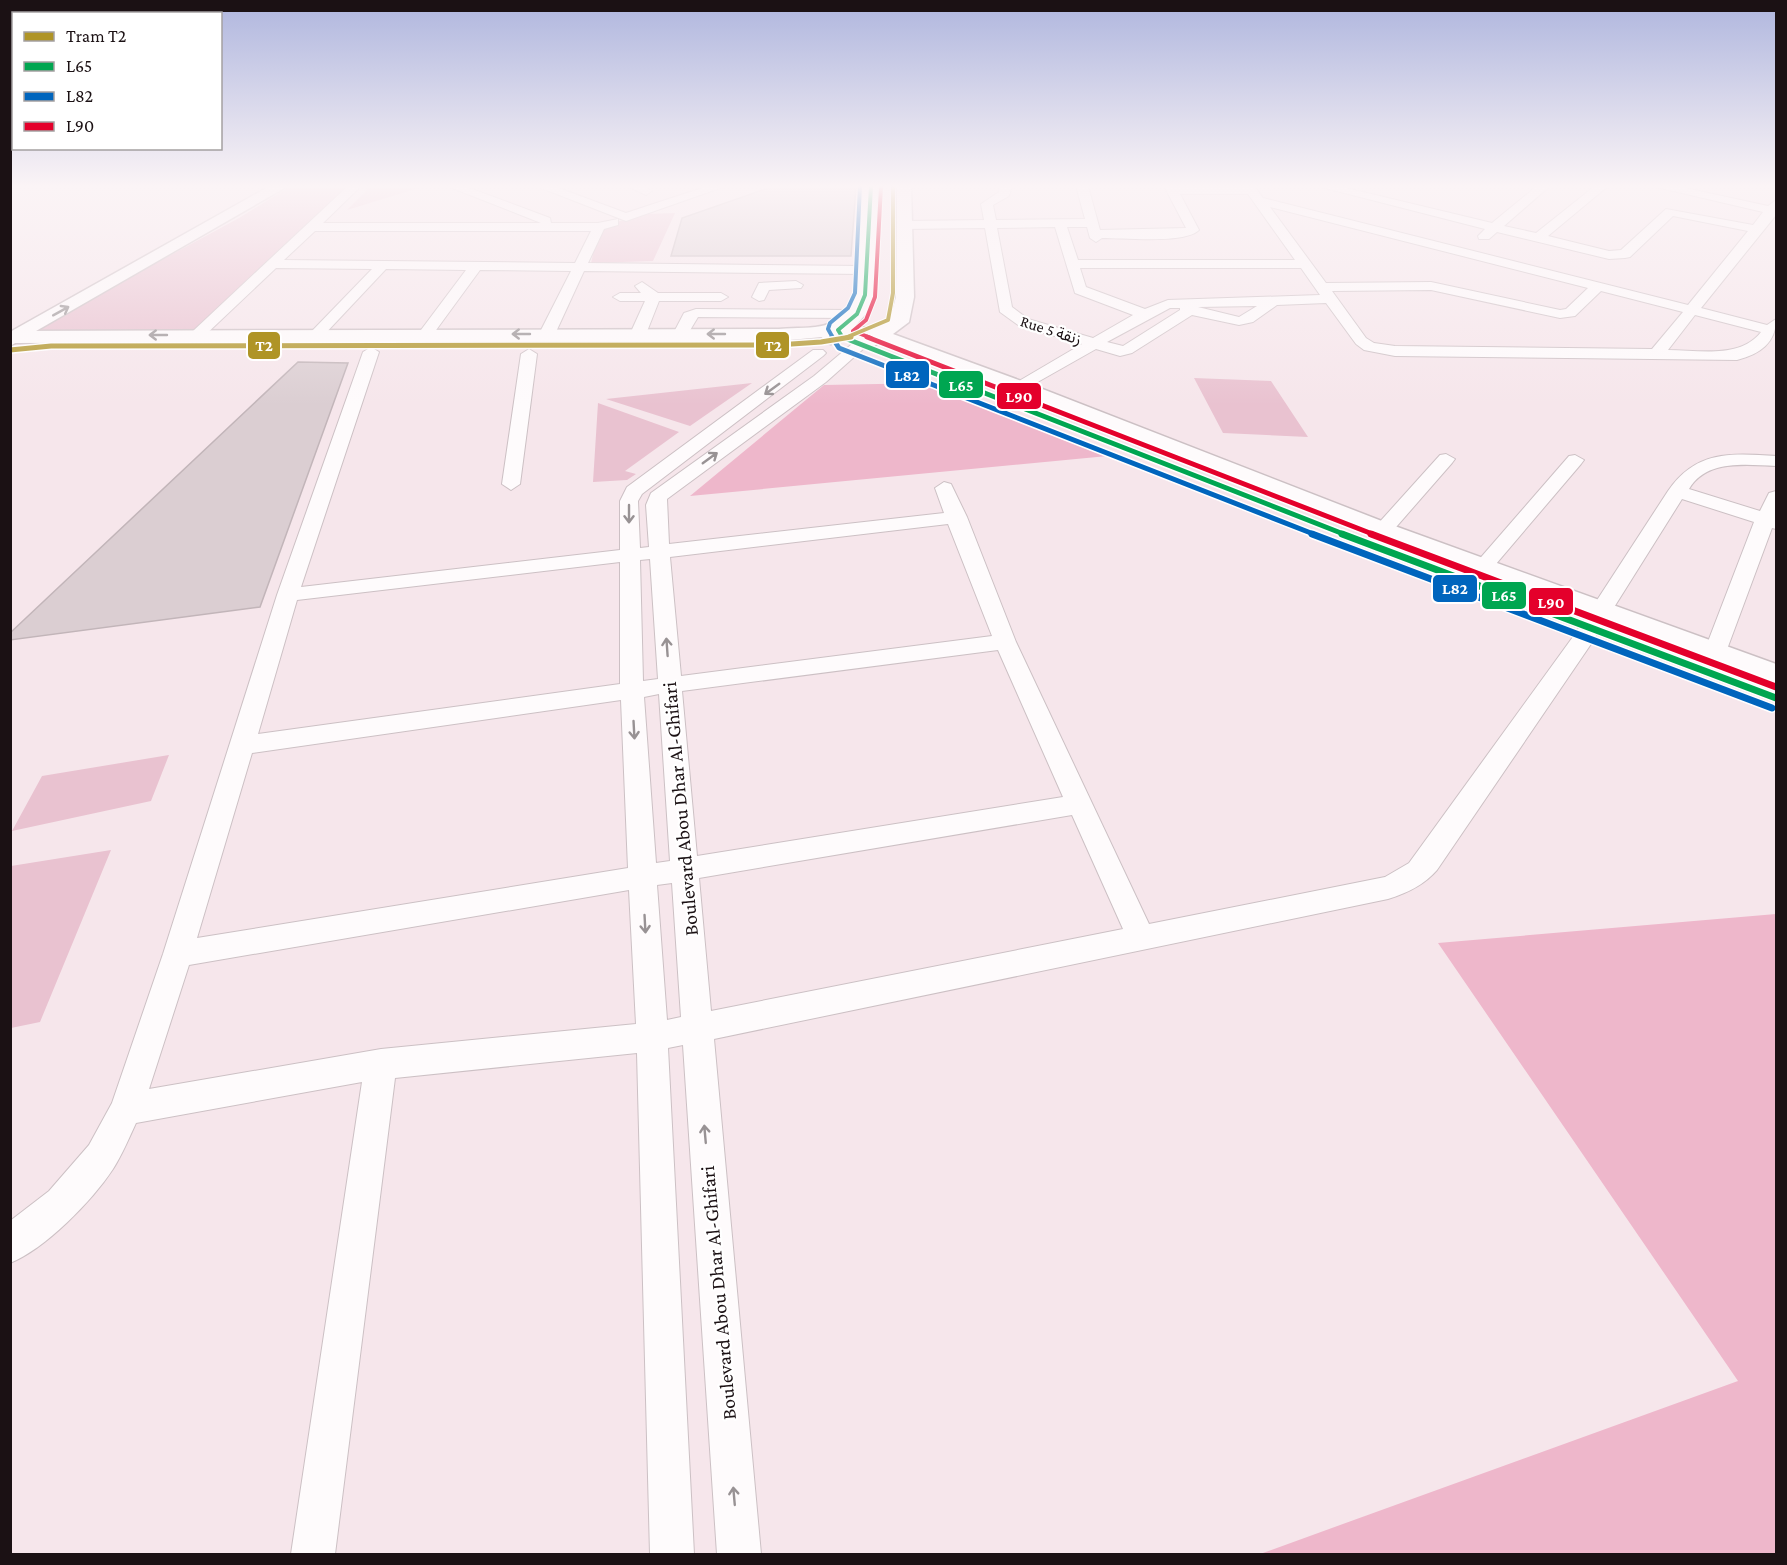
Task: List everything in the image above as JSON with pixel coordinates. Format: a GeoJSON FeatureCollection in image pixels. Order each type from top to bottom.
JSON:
{"type":"FeatureCollection","features":[{"type":"Feature","properties":{"kind":"street"},"geometry":{"type":"LineString","coordinates":[[12,337],[142,259]]}},
{"type":"Feature","properties":{"kind":"street"},"geometry":{"type":"LineString","coordinates":[[12,337],[151,259]]}},
{"type":"Feature","properties":{"kind":"street"},"geometry":{"type":"LineString","coordinates":[[197,335],[278,259]]}},
{"type":"Feature","properties":{"kind":"street"},"geometry":{"type":"LineString","coordinates":[[430,266],[436,259]]}},
{"type":"Feature","properties":{"kind":"street"},"geometry":{"type":"LineString","coordinates":[[547,334],[585,259]]}},
{"type":"Feature","properties":{"kind":"street"},"geometry":{"type":"LineString","coordinates":[[681,334],[688,316],[696,313],[857,314],[866,295],[866,259]]}},
{"type":"Feature","properties":{"kind":"street","name":"Boulevard Abou Dhar Al-Ghifari"},"geometry":{"type":"LineString","coordinates":[[739,1554],[656,505],[658,497],[820,379],[859,337],[899,322],[905,297],[906,259]]}},
{"type":"Feature","properties":{"kind":"street","name":"Rue 5 زنقة"},"geometry":{"type":"LineString","coordinates":[[996,259],[1005,309],[1010,316],[1093,344]]}},
{"type":"Feature","properties":{"kind":"street"},"geometry":{"type":"LineString","coordinates":[[1071,259],[1080,290],[1145,314]]}},
{"type":"Feature","properties":{"kind":"street"},"geometry":{"type":"LineString","coordinates":[[1103,259],[1104,264]]}},
{"type":"Feature","properties":{"kind":"street"},"geometry":{"type":"LineString","coordinates":[[1303,259],[1361,341],[1369,347],[1395,351],[1718,356],[1748,352],[1760,345],[1774,326],[1690,310],[1491,259]]}},
{"type":"Feature","properties":{"kind":"street"},"geometry":{"type":"LineString","coordinates":[[1656,355],[1731,259]]}},
{"type":"Feature","properties":{"kind":"street"},"geometry":{"type":"LineString","coordinates":[[273,264],[645,267],[865,277]]}},
{"type":"Feature","properties":{"kind":"street"},"geometry":{"type":"LineString","coordinates":[[1072,264],[1306,264]]}},
{"type":"Feature","properties":{"kind":"street"},"geometry":{"type":"LineString","coordinates":[[317,334],[383,265]]}},
{"type":"Feature","properties":{"kind":"street"},"geometry":{"type":"LineString","coordinates":[[426,334],[476,266]]}},
{"type":"Feature","properties":{"kind":"street"},"geometry":{"type":"LineString","coordinates":[[645,267],[639,282],[654,297]]}},
{"type":"Feature","properties":{"kind":"street"},"geometry":{"type":"LineString","coordinates":[[844,284],[865,277]]}},
{"type":"Feature","properties":{"kind":"street"},"geometry":{"type":"LineString","coordinates":[[748,297],[766,285],[812,285]]}},
{"type":"Feature","properties":{"kind":"street"},"geometry":{"type":"LineString","coordinates":[[1020,387],[1145,314],[1168,304],[1276,299],[1431,286],[1560,314],[1570,313],[1598,286]]}},
{"type":"Feature","properties":{"kind":"street"},"geometry":{"type":"LineString","coordinates":[[620,297],[791,297]]}},
{"type":"Feature","properties":{"kind":"street"},"geometry":{"type":"LineString","coordinates":[[638,334],[654,297]]}},
{"type":"Feature","properties":{"kind":"street"},"geometry":{"type":"LineString","coordinates":[[1168,304],[1239,321],[1248,319],[1276,299]]}},
{"type":"Feature","properties":{"kind":"street"},"geometry":{"type":"LineString","coordinates":[[1093,344],[1113,351],[1127,350],[1190,310]]}},
{"type":"Feature","properties":{"kind":"street","name":"Boulevard Abou Dhar Al-Ghifari"},"geometry":{"type":"LineString","coordinates":[[857,314],[859,337]]}},
{"type":"Feature","properties":{"kind":"street"},"geometry":{"type":"LineString","coordinates":[[12,337],[317,334],[779,334],[859,337],[1020,387],[1483,567],[1776,698]]}},
{"type":"Feature","properties":{"kind":"street"},"geometry":{"type":"LineString","coordinates":[[12,337],[371,352],[529,354],[818,353],[859,337],[943,376],[1368,544],[1595,619],[1715,652],[1776,675]]}},
{"type":"Feature","properties":{"kind":"street"},"geometry":{"type":"LineString","coordinates":[[10,1245],[60,1203],[101,1157],[126,1109],[178,954],[288,595],[371,352]]}},
{"type":"Feature","properties":{"kind":"street","name":"Boulevard Abou Dhar Al-Ghifari"},"geometry":{"type":"LineString","coordinates":[[672,1554],[652,1036],[632,691],[629,501],[634,491],[818,353]]}},
{"type":"Feature","properties":{"kind":"street"},"geometry":{"type":"LineString","coordinates":[[511,484],[529,354]]}},
{"type":"Feature","properties":{"kind":"street"},"geometry":{"type":"LineString","coordinates":[[1383,530],[1446,459]]}},
{"type":"Feature","properties":{"kind":"street"},"geometry":{"type":"LineString","coordinates":[[1483,567],[1575,460]]}},
{"type":"Feature","properties":{"kind":"street"},"geometry":{"type":"LineString","coordinates":[[126,1109],[381,1064],[652,1036],[696,1029],[1388,888],[1418,873],[1595,619],[1686,478],[1702,465],[1726,460],[1776,461]]}},
{"type":"Feature","properties":{"kind":"street"},"geometry":{"type":"LineString","coordinates":[[944,488],[1005,642],[1142,939]]}},
{"type":"Feature","properties":{"kind":"street"},"geometry":{"type":"LineString","coordinates":[[1677,491],[1771,521]]}},
{"type":"Feature","properties":{"kind":"street"},"geometry":{"type":"LineString","coordinates":[[1715,652],[1771,521],[1776,498]]}},
{"type":"Feature","properties":{"kind":"street"},"geometry":{"type":"LineString","coordinates":[[288,595],[957,517]]}},
{"type":"Feature","properties":{"kind":"street"},"geometry":{"type":"LineString","coordinates":[[243,746],[669,685],[1005,642]]}},
{"type":"Feature","properties":{"kind":"street"},"geometry":{"type":"LineString","coordinates":[[178,954],[1078,804]]}},
{"type":"Feature","properties":{"kind":"street"},"geometry":{"type":"LineString","coordinates":[[312,1554],[381,1064]]}},
{"type":"Feature","properties":{"kind":"shaded area"},"geometry":{"type":"Polygon","coordinates":[[[163,259],[279,259],[195,335],[25,334],[163,259]]]}},
{"type":"Feature","properties":{"kind":"shaded area"},"geometry":{"type":"Polygon","coordinates":[[[592,259],[654,259],[653,261],[591,263],[592,259]]]}},
{"type":"Feature","properties":{"kind":"shaded area"},"geometry":{"type":"Polygon","coordinates":[[[1194,378],[1271,381],[1308,437],[1223,433],[1194,378]]]}},
{"type":"Feature","properties":{"kind":"shaded area"},"geometry":{"type":"Polygon","coordinates":[[[752,383],[690,426],[606,399],[752,383]]]}},
{"type":"Feature","properties":{"kind":"shaded area"},"geometry":{"type":"Polygon","coordinates":[[[932,383],[1118,455],[690,496],[824,385],[932,383]]]}},
{"type":"Feature","properties":{"kind":"shaded area"},"geometry":{"type":"Polygon","coordinates":[[[598,403],[679,432],[625,471],[636,474],[627,480],[593,482],[598,403]]]}},
{"type":"Feature","properties":{"kind":"shaded area"},"geometry":{"type":"Polygon","coordinates":[[[169,755],[151,801],[12,831],[42,776],[169,755]]]}},
{"type":"Feature","properties":{"kind":"shaded area"},"geometry":{"type":"Polygon","coordinates":[[[111,850],[40,1022],[11,1028],[11,866],[111,850]]]}},
{"type":"Feature","properties":{"kind":"shaded area"},"geometry":{"type":"Polygon","coordinates":[[[1776,914],[1776,1554],[1260,1554],[1738,1381],[1438,943],[1776,914]]]}},
{"type":"Feature","properties":{"kind":"building"},"geometry":{"type":"Polygon","coordinates":[[[298,362],[348,363],[260,607],[10,640],[10,633],[298,362]]]}},
{"type":"Feature","properties":{"kind":"tram line","name":"T2"},"geometry":{"type":"LineString","coordinates":[[10,350],[51,346],[806,344],[862,333],[888,320],[893,293],[893,259]]}},
{"type":"Feature","properties":{"kind":"transit line","name":"L82"},"geometry":{"type":"LineString","coordinates":[[857,259],[855,293],[848,308],[830,323],[828,329],[839,348],[1364,554],[1772,708]]}},
{"type":"Feature","properties":{"kind":"transit line","name":"L65"},"geometry":{"type":"LineString","coordinates":[[867,259],[865,295],[857,314],[838,330],[844,339],[1368,544],[1776,698]]}},
{"type":"Feature","properties":{"kind":"transit line","name":"L90"},"geometry":{"type":"LineString","coordinates":[[877,259],[875,297],[866,320],[853,331],[1372,534],[1776,687]]}}]}
